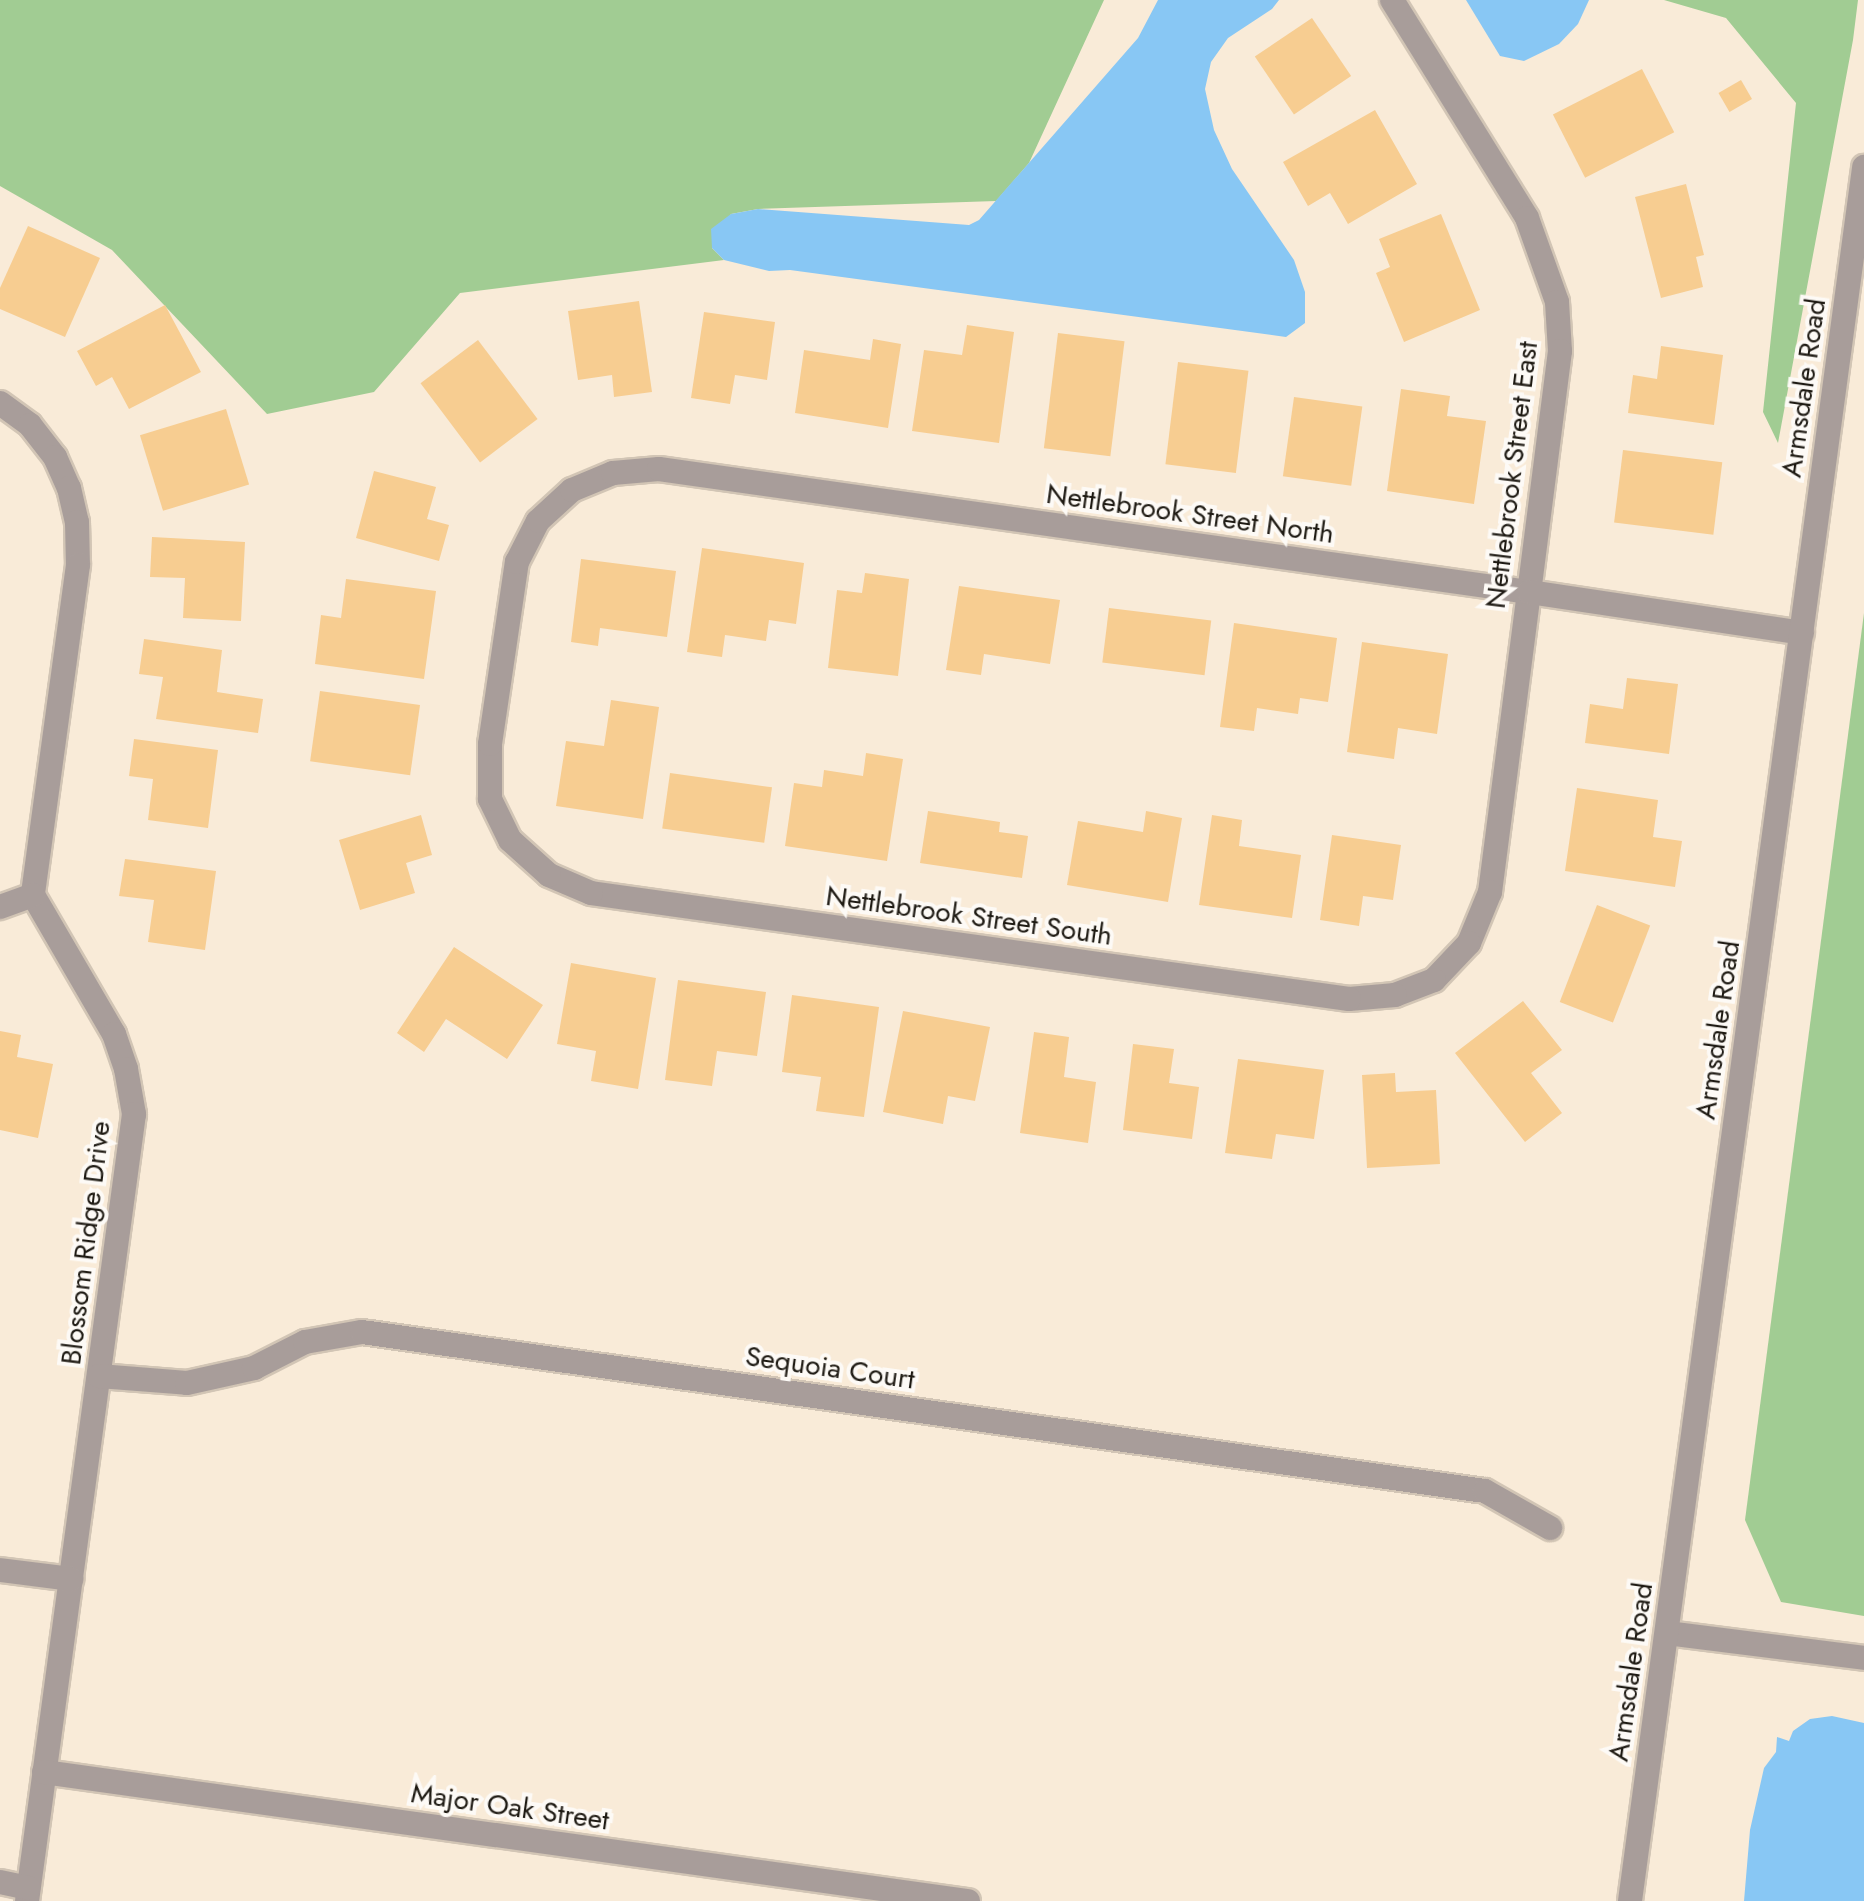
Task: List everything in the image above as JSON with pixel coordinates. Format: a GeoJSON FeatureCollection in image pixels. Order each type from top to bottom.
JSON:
{"type":"FeatureCollection","features":[{"type":"Feature","properties":{"kind":"street","name":"Nettlebrook Street East"},"geometry":{"type":"LineString","coordinates":[[1392,0],[1527,218],[1557,302],[1560,351],[1490,892],[1469,943],[1434,980]]}},
{"type":"Feature","properties":{"kind":"street","name":"Armsdale Road"},"geometry":{"type":"LineString","coordinates":[[1630,1901],[1864,167]]}},
{"type":"Feature","properties":{"kind":"street"},"geometry":{"type":"LineString","coordinates":[[0,403],[30,425],[55,457],[69,488],[77,522],[78,565],[33,895],[0,907]]}},
{"type":"Feature","properties":{"kind":"street","name":"Nettlebrook Street North"},"geometry":{"type":"LineString","coordinates":[[510,840],[490,799],[490,744],[517,562],[538,521],[572,490],[613,473],[659,469],[1802,633]]}},
{"type":"Feature","properties":{"kind":"street","name":"Nettlebrook Street South"},"geometry":{"type":"LineString","coordinates":[[510,840],[549,875],[591,893],[1349,999],[1395,995],[1434,980]]}},
{"type":"Feature","properties":{"kind":"street","name":"Blossom Ridge Drive"},"geometry":{"type":"LineString","coordinates":[[28,1894],[134,1114],[126,1069],[114,1034],[33,895]]}},
{"type":"Feature","properties":{"kind":"street","name":"Sequoia Court"},"geometry":{"type":"LineString","coordinates":[[99,1376],[187,1383],[254,1368],[305,1342],[362,1332],[1485,1491],[1550,1528]]}},
{"type":"Feature","properties":{"kind":"street"},"geometry":{"type":"LineString","coordinates":[[0,1570],[71,1579]]}},
{"type":"Feature","properties":{"kind":"street"},"geometry":{"type":"LineString","coordinates":[[1667,1633],[1864,1658]]}},
{"type":"Feature","properties":{"kind":"street","name":"Major Oak Street"},"geometry":{"type":"LineString","coordinates":[[44,1772],[968,1901]]}},
{"type":"Feature","properties":{"kind":"street"},"geometry":{"type":"LineString","coordinates":[[0,1882],[28,1894]]}},
{"type":"Feature","properties":{"kind":"green space"},"geometry":{"type":"Polygon","coordinates":[[[0,0],[1104,0],[1029,163],[996,201],[758,209],[731,214],[712,248],[724,260],[460,293],[374,392],[267,414],[112,250],[0,186],[0,0]]]}},
{"type":"Feature","properties":{"kind":"green space"},"geometry":{"type":"Polygon","coordinates":[[[1664,0],[1858,0],[1778,443],[1763,412],[1796,103],[1726,18],[1664,0]]]}},
{"type":"Feature","properties":{"kind":"green space"},"geometry":{"type":"Polygon","coordinates":[[[1864,613],[1864,1616],[1781,1602],[1745,1520],[1864,613]]]}},
{"type":"Feature","properties":{"kind":"water"},"geometry":{"type":"Polygon","coordinates":[[[1158,0],[1279,0],[1272,9],[1228,38],[1211,62],[1205,89],[1214,130],[1232,169],[1294,260],[1305,292],[1305,323],[1286,337],[790,270],[769,271],[724,260],[712,248],[711,229],[731,214],[758,209],[969,225],[979,220],[1138,38],[1158,0]]]}},
{"type":"Feature","properties":{"kind":"water"},"geometry":{"type":"Polygon","coordinates":[[[1466,0],[1589,0],[1578,24],[1559,44],[1524,61],[1500,56],[1466,0]]]}},
{"type":"Feature","properties":{"kind":"water"},"geometry":{"type":"Polygon","coordinates":[[[1832,1716],[1864,1723],[1864,1901],[1744,1901],[1750,1830],[1764,1768],[1776,1752],[1777,1737],[1789,1741],[1793,1731],[1810,1719],[1832,1716]]]}},
{"type":"Feature","properties":{"kind":"building"},"geometry":{"type":"Polygon","coordinates":[[[1312,18],[1351,76],[1294,115],[1255,57],[1312,18]]]}},
{"type":"Feature","properties":{"kind":"building"},"geometry":{"type":"Polygon","coordinates":[[[1642,69],[1674,132],[1585,178],[1553,114],[1642,69]]]}},
{"type":"Feature","properties":{"kind":"building"},"geometry":{"type":"Polygon","coordinates":[[[1741,80],[1752,99],[1729,112],[1718,93],[1741,80]]]}},
{"type":"Feature","properties":{"kind":"building"},"geometry":{"type":"Polygon","coordinates":[[[1375,110],[1417,184],[1348,224],[1330,193],[1308,206],[1283,162],[1375,110]]]}},
{"type":"Feature","properties":{"kind":"building"},"geometry":{"type":"Polygon","coordinates":[[[1686,184],[1704,255],[1696,257],[1703,287],[1661,298],[1635,197],[1686,184]]]}},
{"type":"Feature","properties":{"kind":"building"},"geometry":{"type":"Polygon","coordinates":[[[1441,214],[1480,310],[1404,342],[1376,273],[1390,267],[1379,239],[1441,214]]]}},
{"type":"Feature","properties":{"kind":"building"},"geometry":{"type":"Polygon","coordinates":[[[28,226],[100,258],[65,337],[0,309],[0,288],[28,226]]]}},
{"type":"Feature","properties":{"kind":"building"},"geometry":{"type":"Polygon","coordinates":[[[639,301],[652,392],[614,397],[612,375],[578,380],[568,311],[639,301]]]}},
{"type":"Feature","properties":{"kind":"building"},"geometry":{"type":"Polygon","coordinates":[[[165,305],[201,372],[129,409],[112,377],[96,386],[77,351],[165,305]]]}},
{"type":"Feature","properties":{"kind":"building"},"geometry":{"type":"Polygon","coordinates":[[[704,312],[775,322],[767,380],[735,375],[730,404],[691,398],[704,312]]]}},
{"type":"Feature","properties":{"kind":"building"},"geometry":{"type":"Polygon","coordinates":[[[967,325],[1014,332],[999,443],[912,431],[924,350],[962,355],[967,325]]]}},
{"type":"Feature","properties":{"kind":"building"},"geometry":{"type":"Polygon","coordinates":[[[1058,333],[1125,341],[1110,456],[1044,448],[1058,333]]]}},
{"type":"Feature","properties":{"kind":"building"},"geometry":{"type":"Polygon","coordinates":[[[873,339],[901,344],[888,428],[795,413],[804,350],[870,360],[873,339]]]}},
{"type":"Feature","properties":{"kind":"building"},"geometry":{"type":"Polygon","coordinates":[[[478,340],[538,419],[480,462],[420,383],[478,340]]]}},
{"type":"Feature","properties":{"kind":"building"},"geometry":{"type":"Polygon","coordinates":[[[1661,346],[1723,355],[1714,425],[1628,413],[1633,375],[1657,379],[1661,346]]]}},
{"type":"Feature","properties":{"kind":"building"},"geometry":{"type":"Polygon","coordinates":[[[1178,362],[1248,371],[1236,473],[1165,464],[1178,362]]]}},
{"type":"Feature","properties":{"kind":"building"},"geometry":{"type":"Polygon","coordinates":[[[1401,389],[1450,396],[1447,416],[1486,421],[1474,504],[1387,491],[1401,389]]]}},
{"type":"Feature","properties":{"kind":"building"},"geometry":{"type":"Polygon","coordinates":[[[1294,397],[1362,407],[1351,486],[1283,476],[1294,397]]]}},
{"type":"Feature","properties":{"kind":"building"},"geometry":{"type":"Polygon","coordinates":[[[226,409],[249,485],[163,511],[140,435],[226,409]]]}},
{"type":"Feature","properties":{"kind":"building"},"geometry":{"type":"Polygon","coordinates":[[[1623,450],[1722,462],[1713,535],[1614,522],[1623,450]]]}},
{"type":"Feature","properties":{"kind":"building"},"geometry":{"type":"Polygon","coordinates":[[[374,471],[436,487],[427,519],[449,525],[439,561],[356,538],[374,471]]]}},
{"type":"Feature","properties":{"kind":"building"},"geometry":{"type":"Polygon","coordinates":[[[152,537],[245,542],[241,621],[183,618],[185,578],[150,577],[152,537]]]}},
{"type":"Feature","properties":{"kind":"building"},"geometry":{"type":"Polygon","coordinates":[[[702,548],[804,563],[796,624],[769,620],[766,641],[725,635],[722,657],[687,652],[702,548]]]}},
{"type":"Feature","properties":{"kind":"building"},"geometry":{"type":"Polygon","coordinates":[[[581,559],[676,571],[667,637],[600,628],[598,646],[571,642],[581,559]]]}},
{"type":"Feature","properties":{"kind":"building"},"geometry":{"type":"Polygon","coordinates":[[[865,573],[909,579],[898,676],[828,668],[837,590],[862,593],[865,573]]]}},
{"type":"Feature","properties":{"kind":"building"},"geometry":{"type":"Polygon","coordinates":[[[346,579],[436,591],[424,679],[315,664],[321,615],[341,618],[346,579]]]}},
{"type":"Feature","properties":{"kind":"building"},"geometry":{"type":"Polygon","coordinates":[[[959,586],[1060,600],[1050,664],[984,654],[981,675],[946,670],[959,586]]]}},
{"type":"Feature","properties":{"kind":"building"},"geometry":{"type":"Polygon","coordinates":[[[1109,608],[1211,621],[1205,675],[1102,663],[1109,608]]]}},
{"type":"Feature","properties":{"kind":"building"},"geometry":{"type":"Polygon","coordinates":[[[1234,623],[1337,638],[1328,702],[1300,698],[1298,714],[1257,708],[1254,731],[1220,727],[1234,623]]]}},
{"type":"Feature","properties":{"kind":"building"},"geometry":{"type":"Polygon","coordinates":[[[144,639],[222,650],[217,692],[263,699],[258,733],[156,719],[163,677],[139,674],[144,639]]]}},
{"type":"Feature","properties":{"kind":"building"},"geometry":{"type":"Polygon","coordinates":[[[1362,642],[1448,654],[1437,734],[1398,728],[1394,759],[1347,752],[1362,642]]]}},
{"type":"Feature","properties":{"kind":"building"},"geometry":{"type":"Polygon","coordinates":[[[1627,678],[1678,684],[1669,754],[1585,743],[1590,704],[1623,709],[1627,678]]]}},
{"type":"Feature","properties":{"kind":"building"},"geometry":{"type":"Polygon","coordinates":[[[320,691],[420,705],[410,775],[310,761],[320,691]]]}},
{"type":"Feature","properties":{"kind":"building"},"geometry":{"type":"Polygon","coordinates":[[[611,700],[659,707],[643,819],[556,806],[566,741],[604,746],[611,700]]]}},
{"type":"Feature","properties":{"kind":"building"},"geometry":{"type":"Polygon","coordinates":[[[134,739],[218,750],[208,828],[148,820],[153,779],[129,776],[134,739]]]}},
{"type":"Feature","properties":{"kind":"building"},"geometry":{"type":"Polygon","coordinates":[[[866,753],[903,759],[887,861],[785,846],[794,783],[822,787],[824,770],[863,776],[866,753]]]}},
{"type":"Feature","properties":{"kind":"building"},"geometry":{"type":"Polygon","coordinates":[[[670,773],[772,787],[764,843],[662,828],[670,773]]]}},
{"type":"Feature","properties":{"kind":"building"},"geometry":{"type":"Polygon","coordinates":[[[1577,788],[1658,800],[1653,837],[1682,841],[1675,887],[1565,871],[1577,788]]]}},
{"type":"Feature","properties":{"kind":"building"},"geometry":{"type":"Polygon","coordinates":[[[928,811],[1000,822],[999,832],[1028,836],[1022,878],[920,863],[928,811]]]}},
{"type":"Feature","properties":{"kind":"building"},"geometry":{"type":"Polygon","coordinates":[[[1146,811],[1182,818],[1168,902],[1067,885],[1078,821],[1143,832],[1146,811]]]}},
{"type":"Feature","properties":{"kind":"building"},"geometry":{"type":"Polygon","coordinates":[[[421,815],[432,855],[406,863],[415,893],[360,910],[339,840],[421,815]]]}},
{"type":"Feature","properties":{"kind":"building"},"geometry":{"type":"Polygon","coordinates":[[[1212,815],[1242,820],[1239,846],[1301,855],[1292,918],[1199,905],[1212,815]]]}},
{"type":"Feature","properties":{"kind":"building"},"geometry":{"type":"Polygon","coordinates":[[[1332,835],[1401,845],[1393,900],[1363,896],[1359,926],[1320,920],[1332,835]]]}},
{"type":"Feature","properties":{"kind":"building"},"geometry":{"type":"Polygon","coordinates":[[[125,859],[216,871],[205,950],[148,942],[154,900],[119,896],[125,859]]]}},
{"type":"Feature","properties":{"kind":"building"},"geometry":{"type":"Polygon","coordinates":[[[1597,905],[1650,925],[1613,1023],[1560,1002],[1597,905]]]}},
{"type":"Feature","properties":{"kind":"building"},"geometry":{"type":"Polygon","coordinates":[[[454,947],[543,1005],[507,1059],[446,1019],[424,1052],[397,1033],[454,947]]]}},
{"type":"Feature","properties":{"kind":"building"},"geometry":{"type":"Polygon","coordinates":[[[571,963],[656,978],[638,1089],[591,1081],[596,1051],[557,1044],[571,963]]]}},
{"type":"Feature","properties":{"kind":"building"},"geometry":{"type":"Polygon","coordinates":[[[678,980],[766,992],[757,1056],[717,1051],[712,1086],[665,1080],[678,980]]]}},
{"type":"Feature","properties":{"kind":"building"},"geometry":{"type":"Polygon","coordinates":[[[792,995],[879,1007],[864,1117],[816,1111],[821,1077],[782,1072],[792,995]]]}},
{"type":"Feature","properties":{"kind":"building"},"geometry":{"type":"Polygon","coordinates":[[[1523,1001],[1562,1050],[1531,1073],[1562,1113],[1525,1142],[1455,1053],[1523,1001]]]}},
{"type":"Feature","properties":{"kind":"building"},"geometry":{"type":"Polygon","coordinates":[[[903,1011],[990,1027],[975,1101],[948,1096],[943,1124],[883,1112],[903,1011]]]}},
{"type":"Feature","properties":{"kind":"building"},"geometry":{"type":"Polygon","coordinates":[[[0,1031],[21,1035],[17,1057],[53,1064],[38,1138],[0,1130],[0,1031]]]}},
{"type":"Feature","properties":{"kind":"building"},"geometry":{"type":"Polygon","coordinates":[[[1034,1032],[1069,1037],[1064,1077],[1096,1082],[1088,1143],[1020,1133],[1034,1032]]]}},
{"type":"Feature","properties":{"kind":"building"},"geometry":{"type":"Polygon","coordinates":[[[1133,1044],[1174,1049],[1169,1083],[1199,1087],[1192,1139],[1123,1130],[1133,1044]]]}},
{"type":"Feature","properties":{"kind":"building"},"geometry":{"type":"Polygon","coordinates":[[[1238,1059],[1324,1070],[1314,1139],[1276,1134],[1272,1159],[1225,1153],[1238,1059]]]}},
{"type":"Feature","properties":{"kind":"building"},"geometry":{"type":"Polygon","coordinates":[[[1395,1073],[1396,1092],[1436,1090],[1440,1164],[1367,1168],[1362,1075],[1395,1073]]]}}]}
